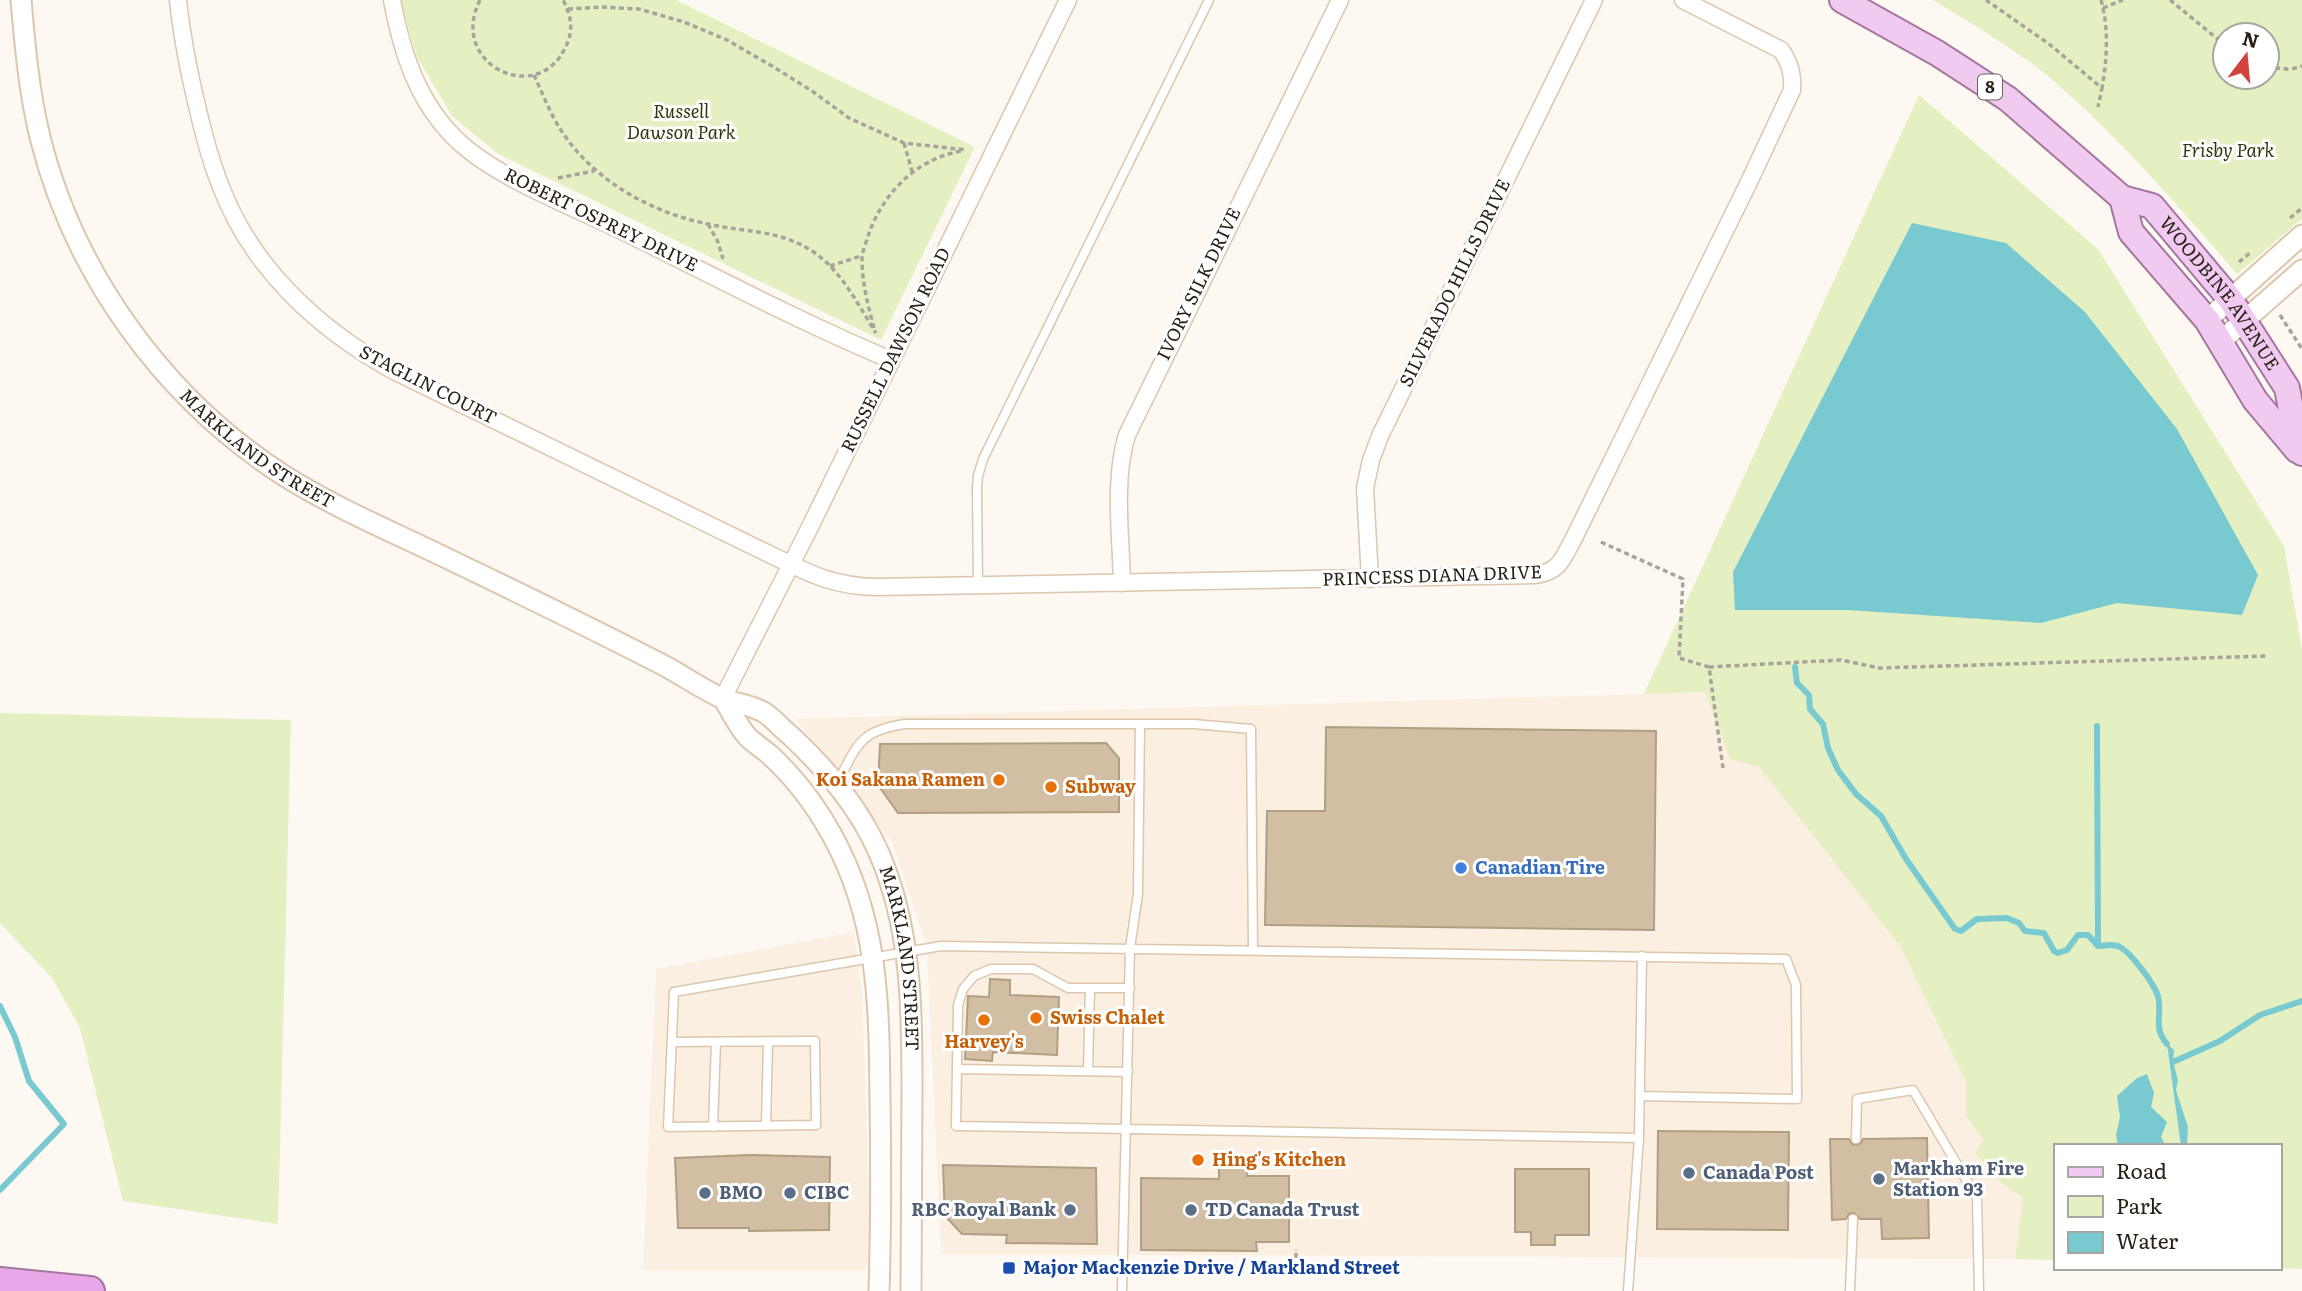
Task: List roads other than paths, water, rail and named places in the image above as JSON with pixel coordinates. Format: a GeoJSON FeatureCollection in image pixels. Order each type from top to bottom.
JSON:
{"type":"FeatureCollection","features":[{"type":"Feature","properties":{"kind":"highway"},"geometry":{"type":"LineString","coordinates":[[0,1282],[90,1291]]}},
{"type":"Feature","properties":{"kind":"main road","name":"WOODBINE AVENUE"},"geometry":{"type":"LineString","coordinates":[[1842,0],[1937,53],[2008,99],[2122,198],[2152,206],[2230,299],[2287,387],[2302,454]]}},
{"type":"Feature","properties":{"kind":"main road","name":"WOODBINE AVENUE"},"geometry":{"type":"LineString","coordinates":[[2122,198],[2132,232],[2207,320],[2255,400],[2302,454]]}},
{"type":"Feature","properties":{"kind":"street","name":"MARKLAND STREET"},"geometry":{"type":"LineString","coordinates":[[21,0],[28,77],[39,136],[66,214],[93,271],[120,315],[186,394],[249,450],[307,489],[594,629],[723,698],[763,711],[837,783],[860,816],[878,851],[900,916],[911,996],[911,1291]]}},
{"type":"Feature","properties":{"kind":"street","name":"STAGLIN COURT"},"geometry":{"type":"LineString","coordinates":[[178,0],[187,67],[221,189],[250,244],[265,266],[316,318],[349,344],[392,370],[790,564]]}},
{"type":"Feature","properties":{"kind":"street","name":"ROBERT OSPREY DRIVE"},"geometry":{"type":"LineString","coordinates":[[392,0],[415,82],[440,122],[477,157],[539,190],[891,360]]}},
{"type":"Feature","properties":{"kind":"street","name":"RUSSELL DAWSON ROAD"},"geometry":{"type":"LineString","coordinates":[[723,698],[1068,0]]}},
{"type":"Feature","properties":{"kind":"street","name":"IVORY SILK DRIVE"},"geometry":{"type":"LineString","coordinates":[[1122,583],[1119,478],[1120,455],[1127,435],[1340,0]]}},
{"type":"Feature","properties":{"kind":"street","name":"SILVERADO HILLS DRIVE"},"geometry":{"type":"LineString","coordinates":[[1370,579],[1365,488],[1371,460],[1386,424],[1594,0]]}},
{"type":"Feature","properties":{"kind":"street","name":"PRINCESS DIANA DRIVE"},"geometry":{"type":"LineString","coordinates":[[790,564],[830,582],[850,587],[1370,579],[1535,575],[1553,570],[1562,561],[1792,90],[1793,75],[1781,50],[1683,0]]}},
{"type":"Feature","properties":{"kind":"street"},"geometry":{"type":"LineString","coordinates":[[2207,320],[2302,235]]}},
{"type":"Feature","properties":{"kind":"street"},"geometry":{"type":"LineString","coordinates":[[2221,341],[2302,270]]}},
{"type":"Feature","properties":{"kind":"street","name":"MARKLAND STREET"},"geometry":{"type":"LineString","coordinates":[[723,698],[746,734],[792,778],[827,826],[854,880],[874,957],[878,995],[881,1184],[879,1291]]}},
{"type":"Feature","properties":{"kind":"lane"},"geometry":{"type":"LineString","coordinates":[[978,585],[977,488],[983,459],[1209,0]]}},
{"type":"Feature","properties":{"kind":"lane"},"geometry":{"type":"LineString","coordinates":[[837,783],[859,743],[868,735],[883,727],[905,724],[1194,723],[1251,729],[1253,950]]}},
{"type":"Feature","properties":{"kind":"lane"},"geometry":{"type":"LineString","coordinates":[[1122,1291],[1130,948],[1138,894],[1140,724]]}},
{"type":"Feature","properties":{"kind":"lane"},"geometry":{"type":"LineString","coordinates":[[672,1042],[816,1041],[816,1125],[668,1127],[674,992],[941,946],[1786,959],[1796,985],[1797,1100],[1640,1096]]}},
{"type":"Feature","properties":{"kind":"lane"},"geometry":{"type":"LineString","coordinates":[[1628,1291],[1639,1138],[1642,956]]}},
{"type":"Feature","properties":{"kind":"lane"},"geometry":{"type":"LineString","coordinates":[[1130,988],[1068,988],[1033,969],[992,969],[974,976],[963,989],[958,1005],[956,1126],[1639,1138]]}},
{"type":"Feature","properties":{"kind":"lane"},"geometry":{"type":"LineString","coordinates":[[1088,1071],[1090,988]]}},
{"type":"Feature","properties":{"kind":"lane"},"geometry":{"type":"LineString","coordinates":[[713,1126],[716,1042]]}},
{"type":"Feature","properties":{"kind":"lane"},"geometry":{"type":"LineString","coordinates":[[766,1126],[768,1042]]}},
{"type":"Feature","properties":{"kind":"lane"},"geometry":{"type":"LineString","coordinates":[[957,1069],[1128,1072]]}},
{"type":"Feature","properties":{"kind":"lane"},"geometry":{"type":"LineString","coordinates":[[1856,1139],[1857,1099],[1913,1090],[1977,1198],[1979,1291]]}},
{"type":"Feature","properties":{"kind":"lane"},"geometry":{"type":"LineString","coordinates":[[1850,1291],[1853,1219]]}},
{"type":"Feature","properties":{"kind":"water"},"geometry":{"type":"Polygon","coordinates":[[[1912,223],[2006,243],[2085,312],[2177,429],[2258,575],[2242,615],[2117,603],[2041,623],[1848,610],[1735,610],[1733,572],[1912,223]]]}},
{"type":"Feature","properties":{"kind":"water"},"geometry":{"type":"Polygon","coordinates":[[[2167,1044],[2174,1050],[2173,1062],[2178,1080],[2176,1090],[2188,1127],[2187,1144],[2181,1144],[2167,1044]]]}},
{"type":"Feature","properties":{"kind":"water"},"geometry":{"type":"Polygon","coordinates":[[[2147,1074],[2154,1093],[2151,1107],[2167,1122],[2161,1137],[2165,1144],[2118,1144],[2116,1135],[2120,1117],[2117,1096],[2137,1078],[2147,1074]]]}},
{"type":"Feature","properties":{"kind":"waterway"},"geometry":{"type":"LineString","coordinates":[[1795,667],[1797,683],[1809,695],[1810,709],[1823,724],[1828,748],[1838,770],[1856,794],[1881,816],[1906,859],[1955,929],[1961,931],[1977,919],[2007,918],[2019,923],[2025,931],[2044,933],[2054,951],[2058,953],[2067,950],[2078,935],[2088,935],[2098,946]]}},
{"type":"Feature","properties":{"kind":"waterway"},"geometry":{"type":"LineString","coordinates":[[2097,726],[2098,946]]}},
{"type":"Feature","properties":{"kind":"waterway"},"geometry":{"type":"LineString","coordinates":[[2098,946],[2120,947],[2147,976],[2158,996],[2160,1032],[2167,1044]]}},
{"type":"Feature","properties":{"kind":"waterway"},"geometry":{"type":"LineString","coordinates":[[2173,1062],[2220,1041],[2260,1015],[2302,1001]]}},
{"type":"Feature","properties":{"kind":"waterway"},"geometry":{"type":"LineString","coordinates":[[0,1006],[15,1037],[29,1081],[64,1124],[0,1190]]}},
{"type":"Feature","properties":{"kind":"place","name":"Koi Sakana Ramen"},"geometry":{"type":"Point","coordinates":[999,780]}},
{"type":"Feature","properties":{"kind":"place","name":"Subway"},"geometry":{"type":"Point","coordinates":[1051,787]}},
{"type":"Feature","properties":{"kind":"place","name":"Canadian Tire"},"geometry":{"type":"Point","coordinates":[1461,868]}},
{"type":"Feature","properties":{"kind":"place","name":"Swiss Chalet"},"geometry":{"type":"Point","coordinates":[1036,1018]}},
{"type":"Feature","properties":{"kind":"place","name":"Harvey's"},"geometry":{"type":"Point","coordinates":[984,1020]}},
{"type":"Feature","properties":{"kind":"place","name":"Hing's Kitchen"},"geometry":{"type":"Point","coordinates":[1198,1160]}},
{"type":"Feature","properties":{"kind":"place","name":"Canada Post"},"geometry":{"type":"Point","coordinates":[1689,1173]}},
{"type":"Feature","properties":{"kind":"place","name":"Markham Fire Station 93"},"geometry":{"type":"Point","coordinates":[1879,1179]}},
{"type":"Feature","properties":{"kind":"place","name":"BMO"},"geometry":{"type":"Point","coordinates":[705,1193]}},
{"type":"Feature","properties":{"kind":"place","name":"CIBC"},"geometry":{"type":"Point","coordinates":[790,1193]}},
{"type":"Feature","properties":{"kind":"place","name":"RBC Royal Bank"},"geometry":{"type":"Point","coordinates":[1070,1210]}},
{"type":"Feature","properties":{"kind":"place","name":"TD Canada Trust"},"geometry":{"type":"Point","coordinates":[1191,1210]}},
{"type":"Feature","properties":{"kind":"place","name":"Major Mackenzie Drive / Markland Street"},"geometry":{"type":"Point","coordinates":[1009,1268]}},
{"type":"Feature","properties":{"kind":"park label","name":"Russell Dawson Park"},"geometry":{"type":"Point","coordinates":[681,122]}},
{"type":"Feature","properties":{"kind":"park label","name":"Frisby Park"},"geometry":{"type":"Point","coordinates":[2228,151]}}]}
